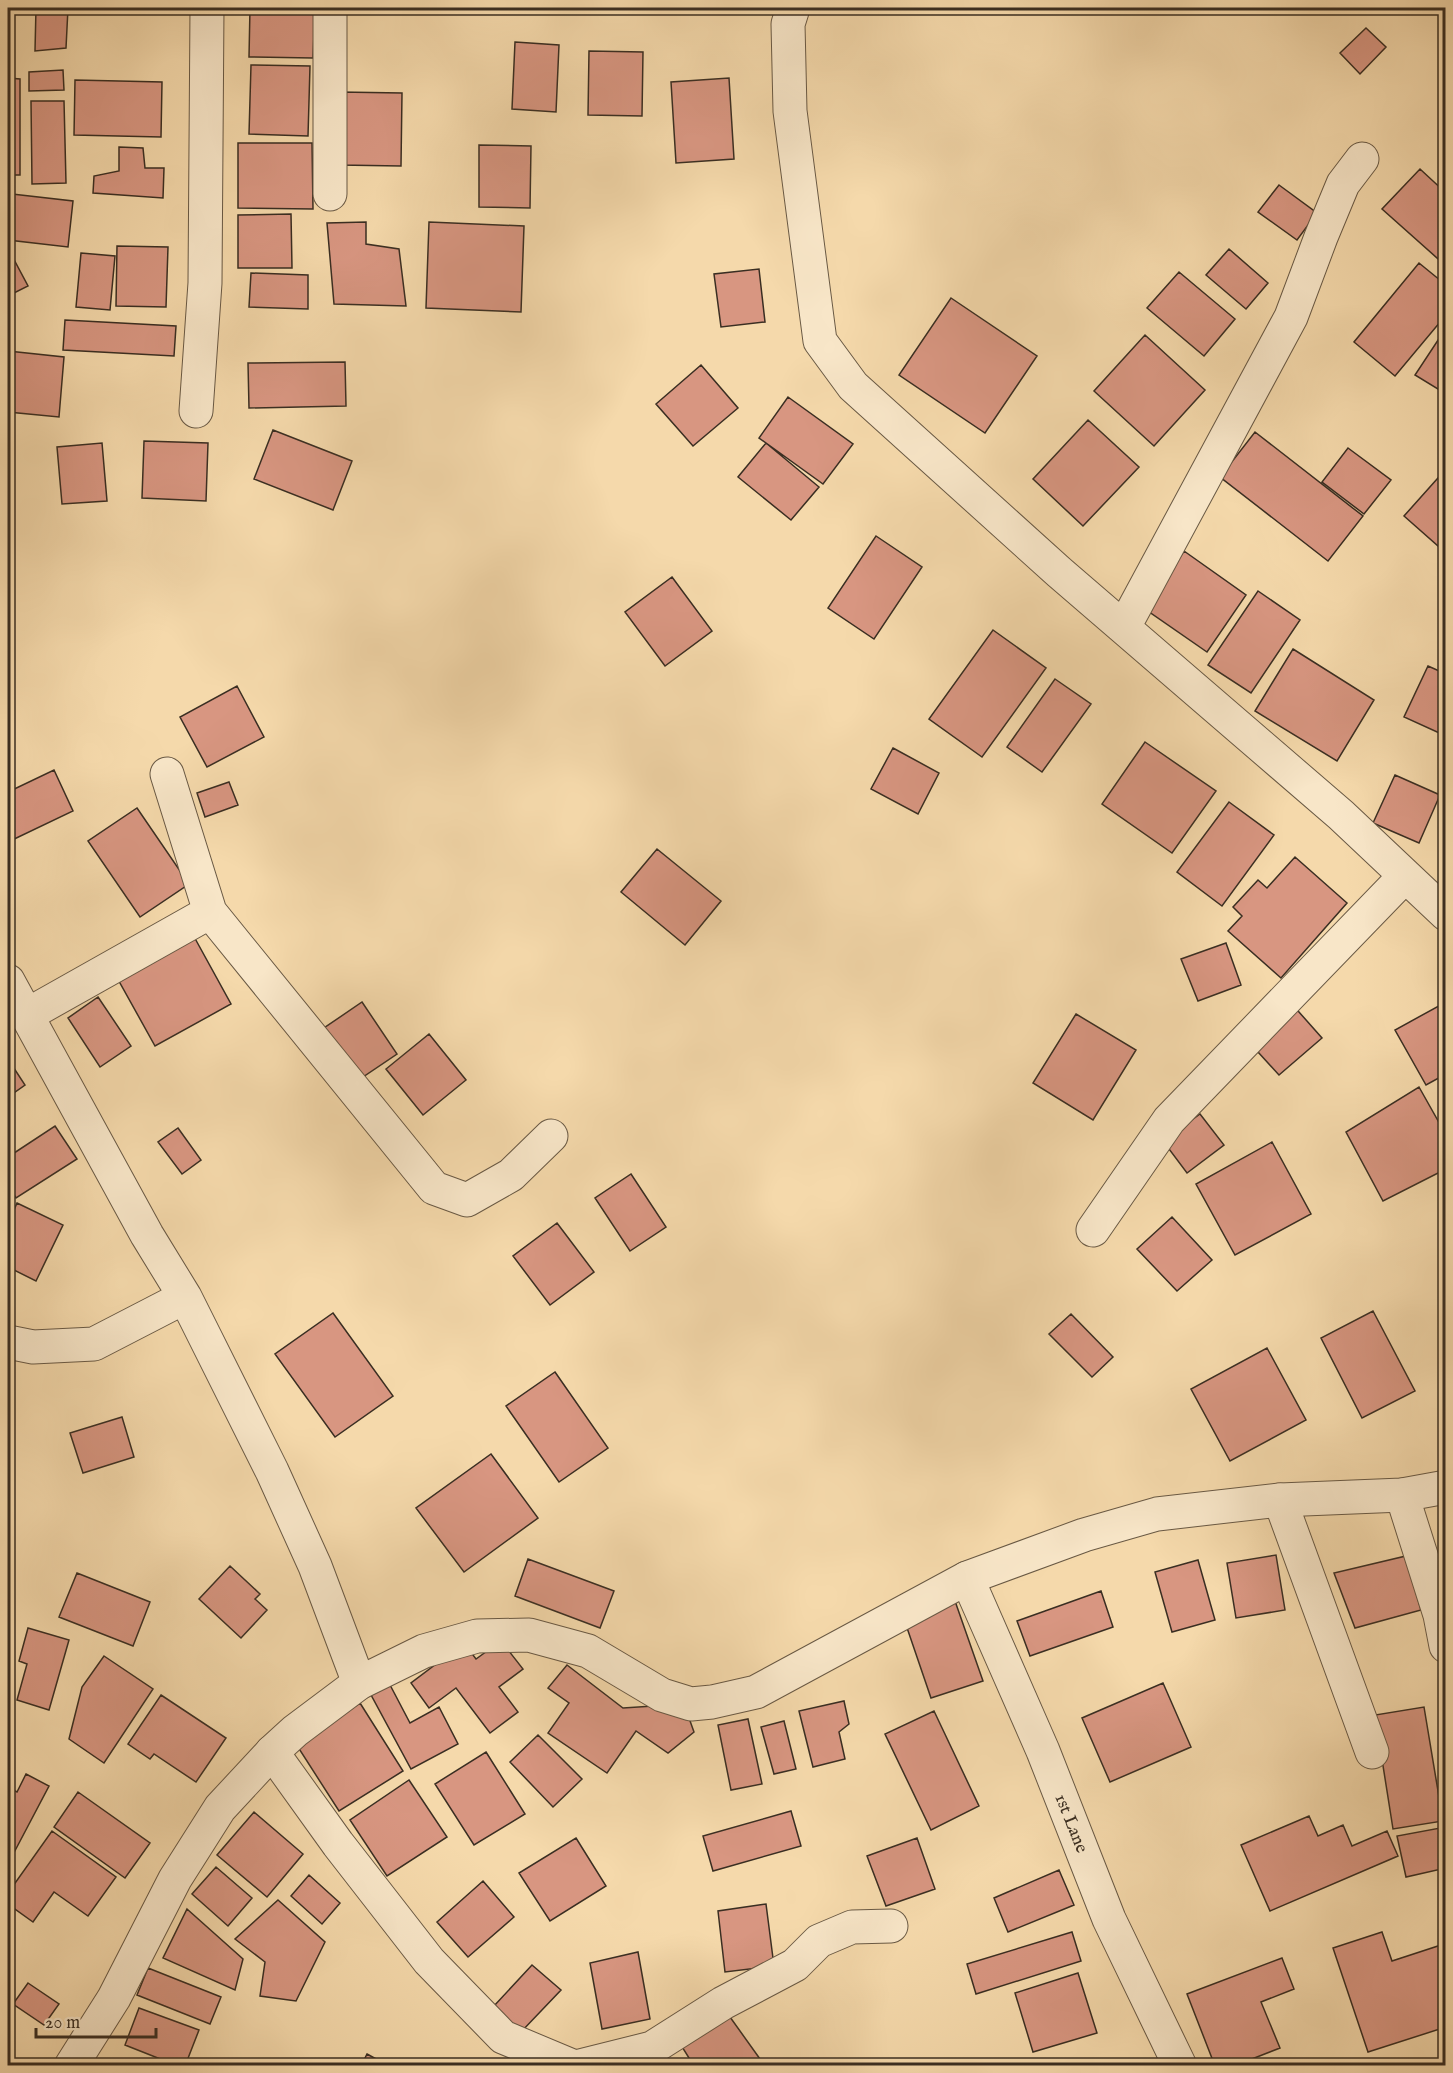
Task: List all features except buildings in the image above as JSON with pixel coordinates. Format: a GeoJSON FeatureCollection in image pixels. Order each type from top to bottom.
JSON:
{"type":"FeatureCollection","features":[{"type":"Feature","properties":{"kind":"street"},"geometry":{"type":"LineString","coordinates":[[196,411],[205,283],[207,8]]}},
{"type":"Feature","properties":{"kind":"street"},"geometry":{"type":"LineString","coordinates":[[330,8],[330,194]]}},
{"type":"Feature","properties":{"kind":"street"},"geometry":{"type":"LineString","coordinates":[[793,8],[788,24],[790,111],[820,341],[854,386],[1059,572],[1341,815],[1446,914]]}},
{"type":"Feature","properties":{"kind":"street"},"geometry":{"type":"LineString","coordinates":[[1124,627],[1291,318],[1343,184],[1362,159]]}},
{"type":"Feature","properties":{"kind":"street"},"geometry":{"type":"LineString","coordinates":[[167,774],[210,912],[434,1188],[467,1200],[511,1175],[551,1136]]}},
{"type":"Feature","properties":{"kind":"street"},"geometry":{"type":"LineString","coordinates":[[1093,1230],[1169,1120],[1405,876]]}},
{"type":"Feature","properties":{"kind":"street"},"geometry":{"type":"LineString","coordinates":[[27,1015],[210,912]]}},
{"type":"Feature","properties":{"kind":"street"},"geometry":{"type":"LineString","coordinates":[[8,981],[147,1235],[185,1296],[272,1471],[315,1566],[359,1683]]}},
{"type":"Feature","properties":{"kind":"street"},"geometry":{"type":"LineString","coordinates":[[8,1342],[33,1347],[94,1344],[185,1296]]}},
{"type":"Feature","properties":{"kind":"street"},"geometry":{"type":"LineString","coordinates":[[71,2066],[114,1998],[175,1878],[220,1808],[272,1752],[295,1731],[359,1683],[424,1651],[477,1636],[529,1635],[588,1651],[662,1695],[691,1704],[712,1702],[756,1692],[967,1578],[1084,1535],[1157,1514],[1280,1500],[1402,1496],[1446,1487]]}},
{"type":"Feature","properties":{"kind":"street"},"geometry":{"type":"LineString","coordinates":[[1402,1496],[1440,1616],[1446,1646]]}},
{"type":"Feature","properties":{"kind":"street"},"geometry":{"type":"LineString","coordinates":[[1280,1500],[1372,1752]]}},
{"type":"Feature","properties":{"kind":"street","name":"1st Lane"},"geometry":{"type":"LineString","coordinates":[[967,1578],[1043,1751],[1109,1919],[1180,2066]]}},
{"type":"Feature","properties":{"kind":"street"},"geometry":{"type":"LineString","coordinates":[[272,1752],[338,1844],[429,1961],[503,2037],[572,2066]]}},
{"type":"Feature","properties":{"kind":"street"},"geometry":{"type":"LineString","coordinates":[[580,2066],[652,2048],[723,2003],[795,1965],[819,1941],[852,1928],[891,1926]]}}]}
